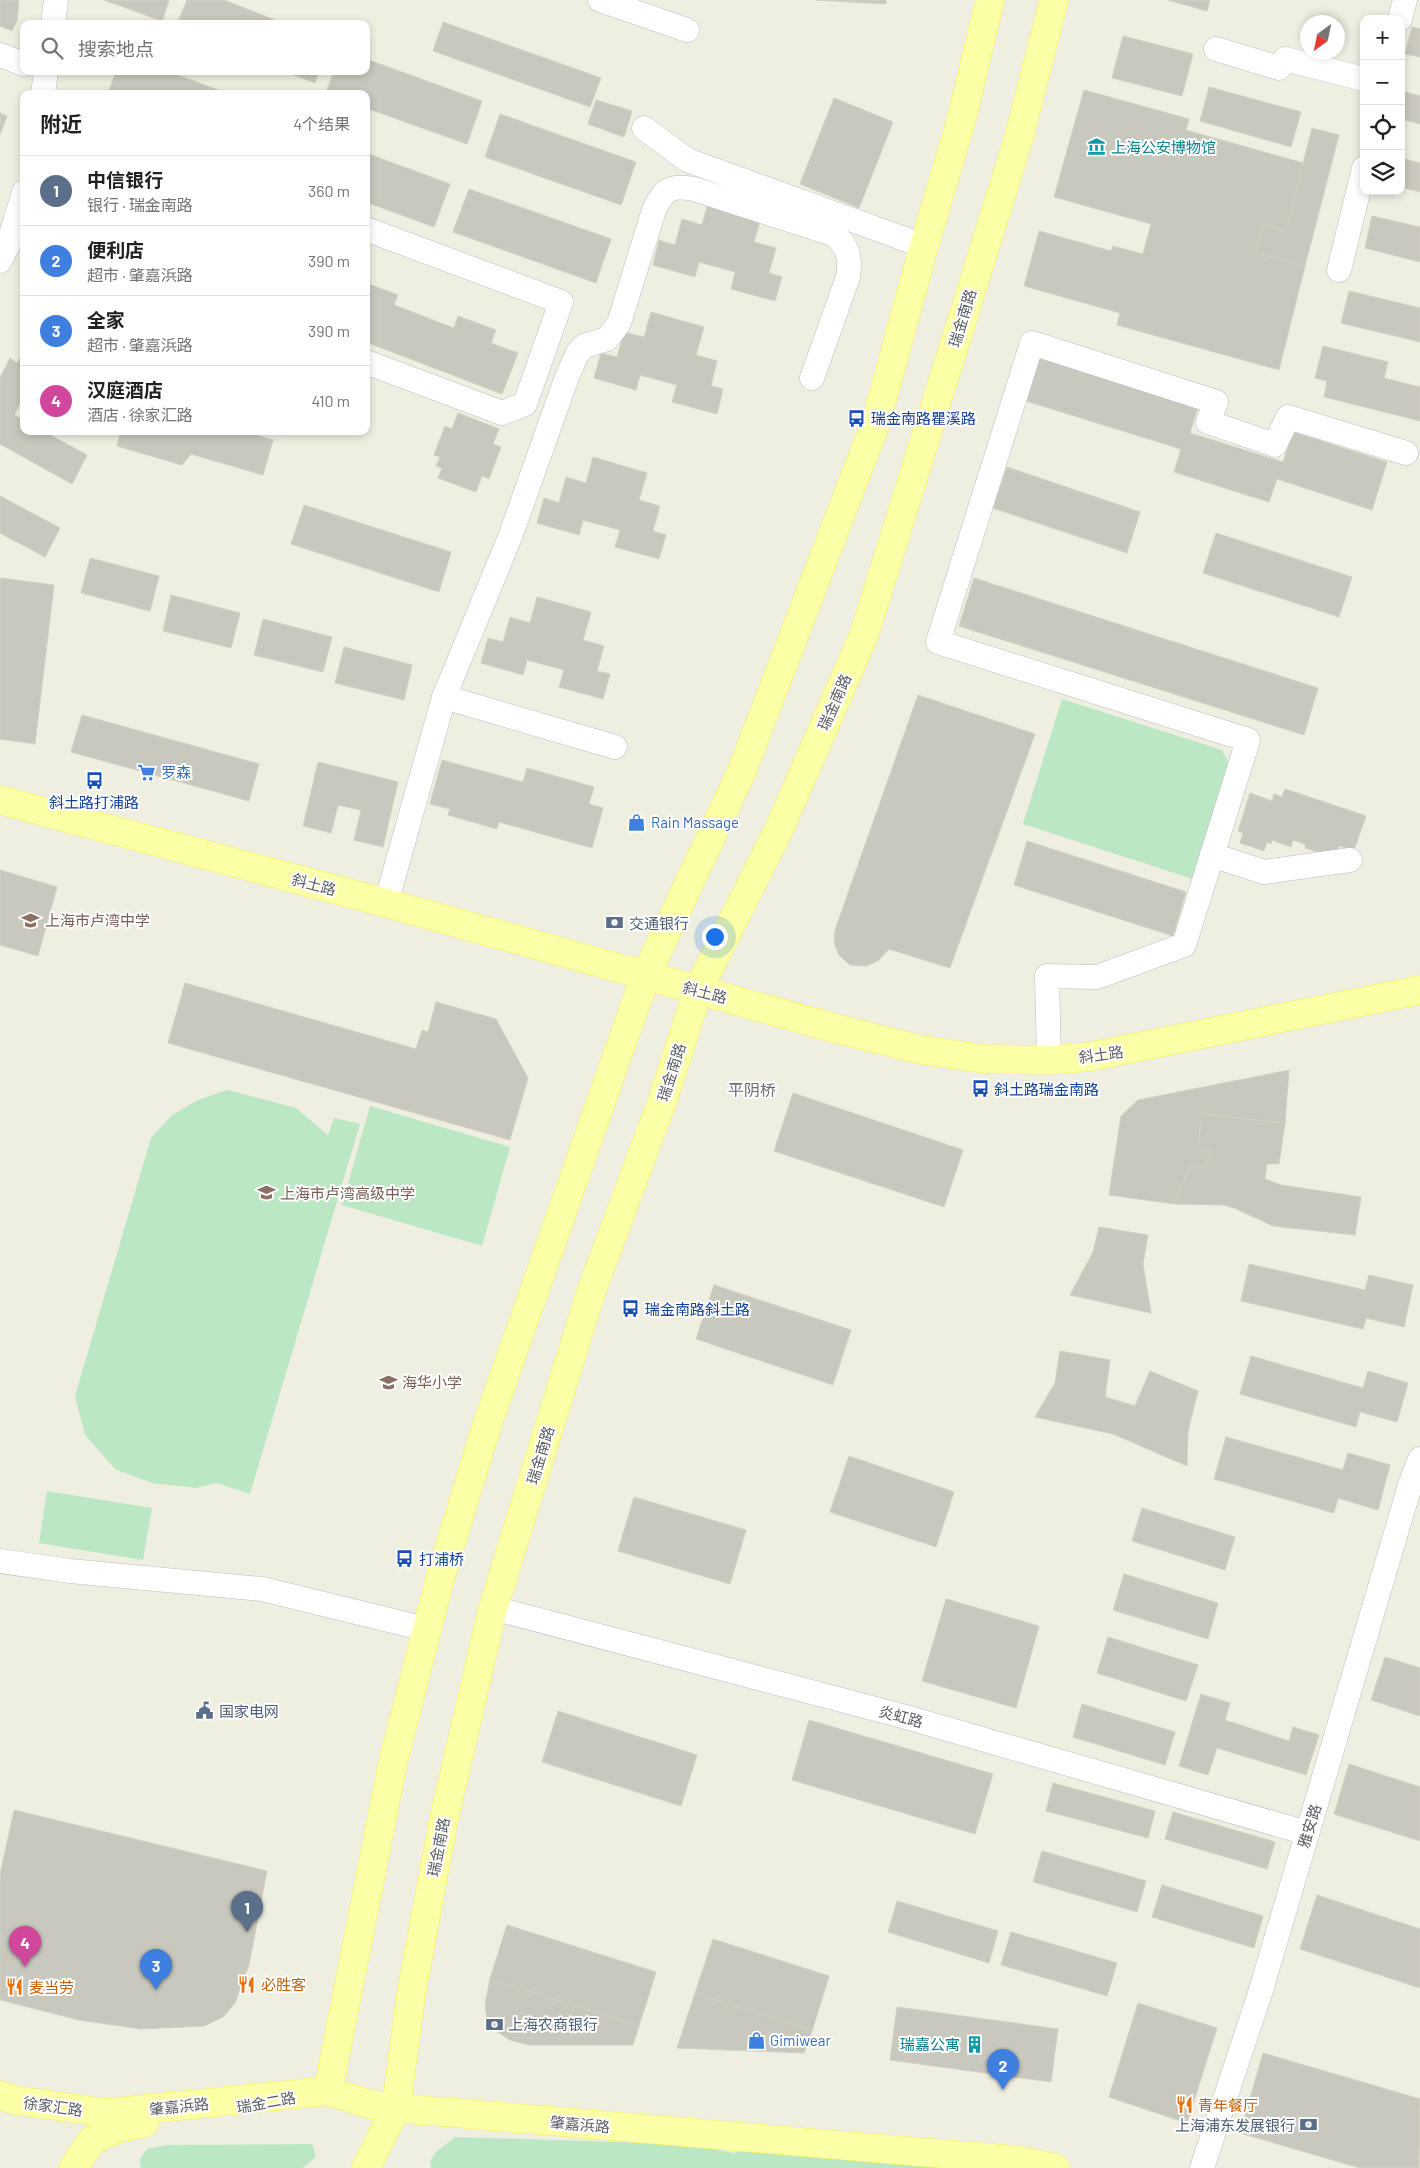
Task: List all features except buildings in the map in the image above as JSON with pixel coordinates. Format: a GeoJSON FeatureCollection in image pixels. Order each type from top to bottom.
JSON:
{"type":"FeatureCollection","features":[{"type":"Feature","properties":{"kind":"main road"},"geometry":{"type":"LineString","coordinates":[[328,2091],[393,1762],[426,1629],[488,1425],[645,977],[741,773],[876,422],[961,120],[990,0]]}},
{"type":"Feature","properties":{"kind":"main road","name":"瑞金南路"},"geometry":{"type":"LineString","coordinates":[[366,2168],[396,2108],[411,1995],[444,1818],[493,1608],[591,1292],[662,1102],[698,990],[779,829],[864,635],[1019,137],[1054,0]]}},
{"type":"Feature","properties":{"kind":"main road","name":"斜土路"},"geometry":{"type":"LineString","coordinates":[[0,800],[386,903],[645,977],[834,1028],[922,1050],[985,1059],[1049,1060],[1133,1049],[1420,990]]}},
{"type":"Feature","properties":{"kind":"main road","name":"肇嘉浜路"},"geometry":{"type":"LineString","coordinates":[[107,2113],[328,2091],[369,2104],[396,2108],[1015,2160],[1055,2168]]}},
{"type":"Feature","properties":{"kind":"main road","name":"瑞金二路"},"geometry":{"type":"LineString","coordinates":[[73,2168],[92,2140],[119,2128],[328,2091]]}},
{"type":"Feature","properties":{"kind":"main road","name":"徐家汇路"},"geometry":{"type":"LineString","coordinates":[[0,2095],[14,2100],[107,2113]]}},
{"type":"Feature","properties":{"kind":"street"},"geometry":{"type":"LineString","coordinates":[[53,20],[56,0]]}},
{"type":"Feature","properties":{"kind":"street"},"geometry":{"type":"LineString","coordinates":[[600,0],[687,30]]}},
{"type":"Feature","properties":{"kind":"street"},"geometry":{"type":"LineString","coordinates":[[1401,15],[1405,0]]}},
{"type":"Feature","properties":{"kind":"street"},"geometry":{"type":"LineString","coordinates":[[1216,49],[1279,68],[1284,60],[1360,78]]}},
{"type":"Feature","properties":{"kind":"street"},"geometry":{"type":"LineString","coordinates":[[0,54],[20,62]]}},
{"type":"Feature","properties":{"kind":"street"},"geometry":{"type":"LineString","coordinates":[[644,128],[687,160],[924,246]]}},
{"type":"Feature","properties":{"kind":"street"},"geometry":{"type":"LineString","coordinates":[[1339,270],[1360,184]]}},
{"type":"Feature","properties":{"kind":"street"},"geometry":{"type":"LineString","coordinates":[[386,903],[444,697],[510,537],[577,354],[584,346],[607,339],[619,323],[654,210],[660,197],[667,190],[677,186],[694,189],[833,234],[842,240],[848,251],[850,265],[848,276],[812,378]]}},
{"type":"Feature","properties":{"kind":"street"},"geometry":{"type":"LineString","coordinates":[[0,261],[8,245],[20,205]]}},
{"type":"Feature","properties":{"kind":"street"},"geometry":{"type":"LineString","coordinates":[[370,231],[560,302],[524,404],[502,413],[370,364]]}},
{"type":"Feature","properties":{"kind":"street"},"geometry":{"type":"LineString","coordinates":[[1049,1060],[1047,976],[1097,977],[1184,945],[1248,740],[938,642],[1032,343],[1216,402],[1208,422],[1275,445],[1288,417],[1406,453]]}},
{"type":"Feature","properties":{"kind":"street"},"geometry":{"type":"LineString","coordinates":[[444,697],[615,747]]}},
{"type":"Feature","properties":{"kind":"street"},"geometry":{"type":"LineString","coordinates":[[1212,855],[1264,872],[1350,860]]}},
{"type":"Feature","properties":{"kind":"street","name":"雅安路"},"geometry":{"type":"LineString","coordinates":[[1202,2168],[1260,1990],[1411,1482],[1420,1459]]}},
{"type":"Feature","properties":{"kind":"street"},"geometry":{"type":"LineString","coordinates":[[0,1561],[70,1570],[262,1589],[426,1629]]}},
{"type":"Feature","properties":{"kind":"street","name":"炎虹路"},"geometry":{"type":"LineString","coordinates":[[493,1608],[906,1717],[1307,1833]]}},
{"type":"Feature","properties":{"kind":"green space"},"geometry":{"type":"Polygon","coordinates":[[[1062,699],[1222,750],[1230,765],[1193,879],[1023,824],[1062,699]]]}},
{"type":"Feature","properties":{"kind":"green space"},"geometry":{"type":"Polygon","coordinates":[[[227,1090],[296,1108],[328,1135],[334,1118],[360,1124],[250,1494],[216,1483],[196,1488],[152,1483],[115,1469],[85,1435],[75,1396],[151,1138],[172,1115],[198,1100],[227,1090]]]}},
{"type":"Feature","properties":{"kind":"green space"},"geometry":{"type":"Polygon","coordinates":[[[370,1106],[510,1147],[482,1246],[342,1205],[370,1106]]]}},
{"type":"Feature","properties":{"kind":"green space"},"geometry":{"type":"Polygon","coordinates":[[[47,1491],[152,1508],[143,1560],[39,1543],[47,1491]]]}},
{"type":"Feature","properties":{"kind":"green space"},"geometry":{"type":"Polygon","coordinates":[[[455,2137],[685,2144],[734,2153],[776,2144],[998,2168],[431,2168],[430,2161],[436,2152],[455,2137]]]}},
{"type":"Feature","properties":{"kind":"green space"},"geometry":{"type":"Polygon","coordinates":[[[312,2144],[316,2157],[302,2168],[141,2168],[140,2159],[147,2149],[167,2145],[312,2144]]]}},
{"type":"Feature","properties":{"kind":"place","name":"上海公安博物馆"},"geometry":{"type":"Point","coordinates":[1097,147]}},
{"type":"Feature","properties":{"kind":"place","name":"瑞金南路瞿溪路"},"geometry":{"type":"Point","coordinates":[857,418]}},
{"type":"Feature","properties":{"kind":"place","name":"罗森"},"geometry":{"type":"Point","coordinates":[147,772]}},
{"type":"Feature","properties":{"kind":"place","name":"斜土路打浦路"},"geometry":{"type":"Point","coordinates":[94,781]}},
{"type":"Feature","properties":{"kind":"place","name":"Rain Massage"},"geometry":{"type":"Point","coordinates":[637,822]}},
{"type":"Feature","properties":{"kind":"place","name":"上海市卢湾中学"},"geometry":{"type":"Point","coordinates":[31,920]}},
{"type":"Feature","properties":{"kind":"place","name":"交通银行"},"geometry":{"type":"Point","coordinates":[615,923]}},
{"type":"Feature","properties":{"kind":"place","name":"斜土路瑞金南路"},"geometry":{"type":"Point","coordinates":[980,1089]}},
{"type":"Feature","properties":{"kind":"place","name":"上海市卢湾高级中学"},"geometry":{"type":"Point","coordinates":[266,1193]}},
{"type":"Feature","properties":{"kind":"place","name":"瑞金南路斜土路"},"geometry":{"type":"Point","coordinates":[631,1309]}},
{"type":"Feature","properties":{"kind":"place","name":"海华小学"},"geometry":{"type":"Point","coordinates":[388,1382]}},
{"type":"Feature","properties":{"kind":"place","name":"打浦桥"},"geometry":{"type":"Point","coordinates":[405,1559]}},
{"type":"Feature","properties":{"kind":"place","name":"国家电网"},"geometry":{"type":"Point","coordinates":[205,1711]}},
{"type":"Feature","properties":{"kind":"place","name":"中信银行"},"geometry":{"type":"Point","coordinates":[247,1932]}},
{"type":"Feature","properties":{"kind":"place","name":"汉庭酒店"},"geometry":{"type":"Point","coordinates":[25,1967]}},
{"type":"Feature","properties":{"kind":"place","name":"必胜客"},"geometry":{"type":"Point","coordinates":[247,1984]}},
{"type":"Feature","properties":{"kind":"place","name":"麦当劳"},"geometry":{"type":"Point","coordinates":[15,1987]}},
{"type":"Feature","properties":{"kind":"place","name":"全家"},"geometry":{"type":"Point","coordinates":[156,1990]}},
{"type":"Feature","properties":{"kind":"place","name":"上海农商银行"},"geometry":{"type":"Point","coordinates":[494,2024]}},
{"type":"Feature","properties":{"kind":"place","name":"Gimiwear"},"geometry":{"type":"Point","coordinates":[756,2040]}},
{"type":"Feature","properties":{"kind":"place","name":"瑞嘉公寓"},"geometry":{"type":"Point","coordinates":[974,2044]}},
{"type":"Feature","properties":{"kind":"place","name":"便利店"},"geometry":{"type":"Point","coordinates":[1003,2090]}},
{"type":"Feature","properties":{"kind":"place","name":"青年餐厅"},"geometry":{"type":"Point","coordinates":[1184,2105]}},
{"type":"Feature","properties":{"kind":"place","name":"上海浦东发展银行"},"geometry":{"type":"Point","coordinates":[1309,2125]}},
{"type":"Feature","properties":{"kind":"district","name":"平阴桥"},"geometry":{"type":"Point","coordinates":[752,1089]}}]}
